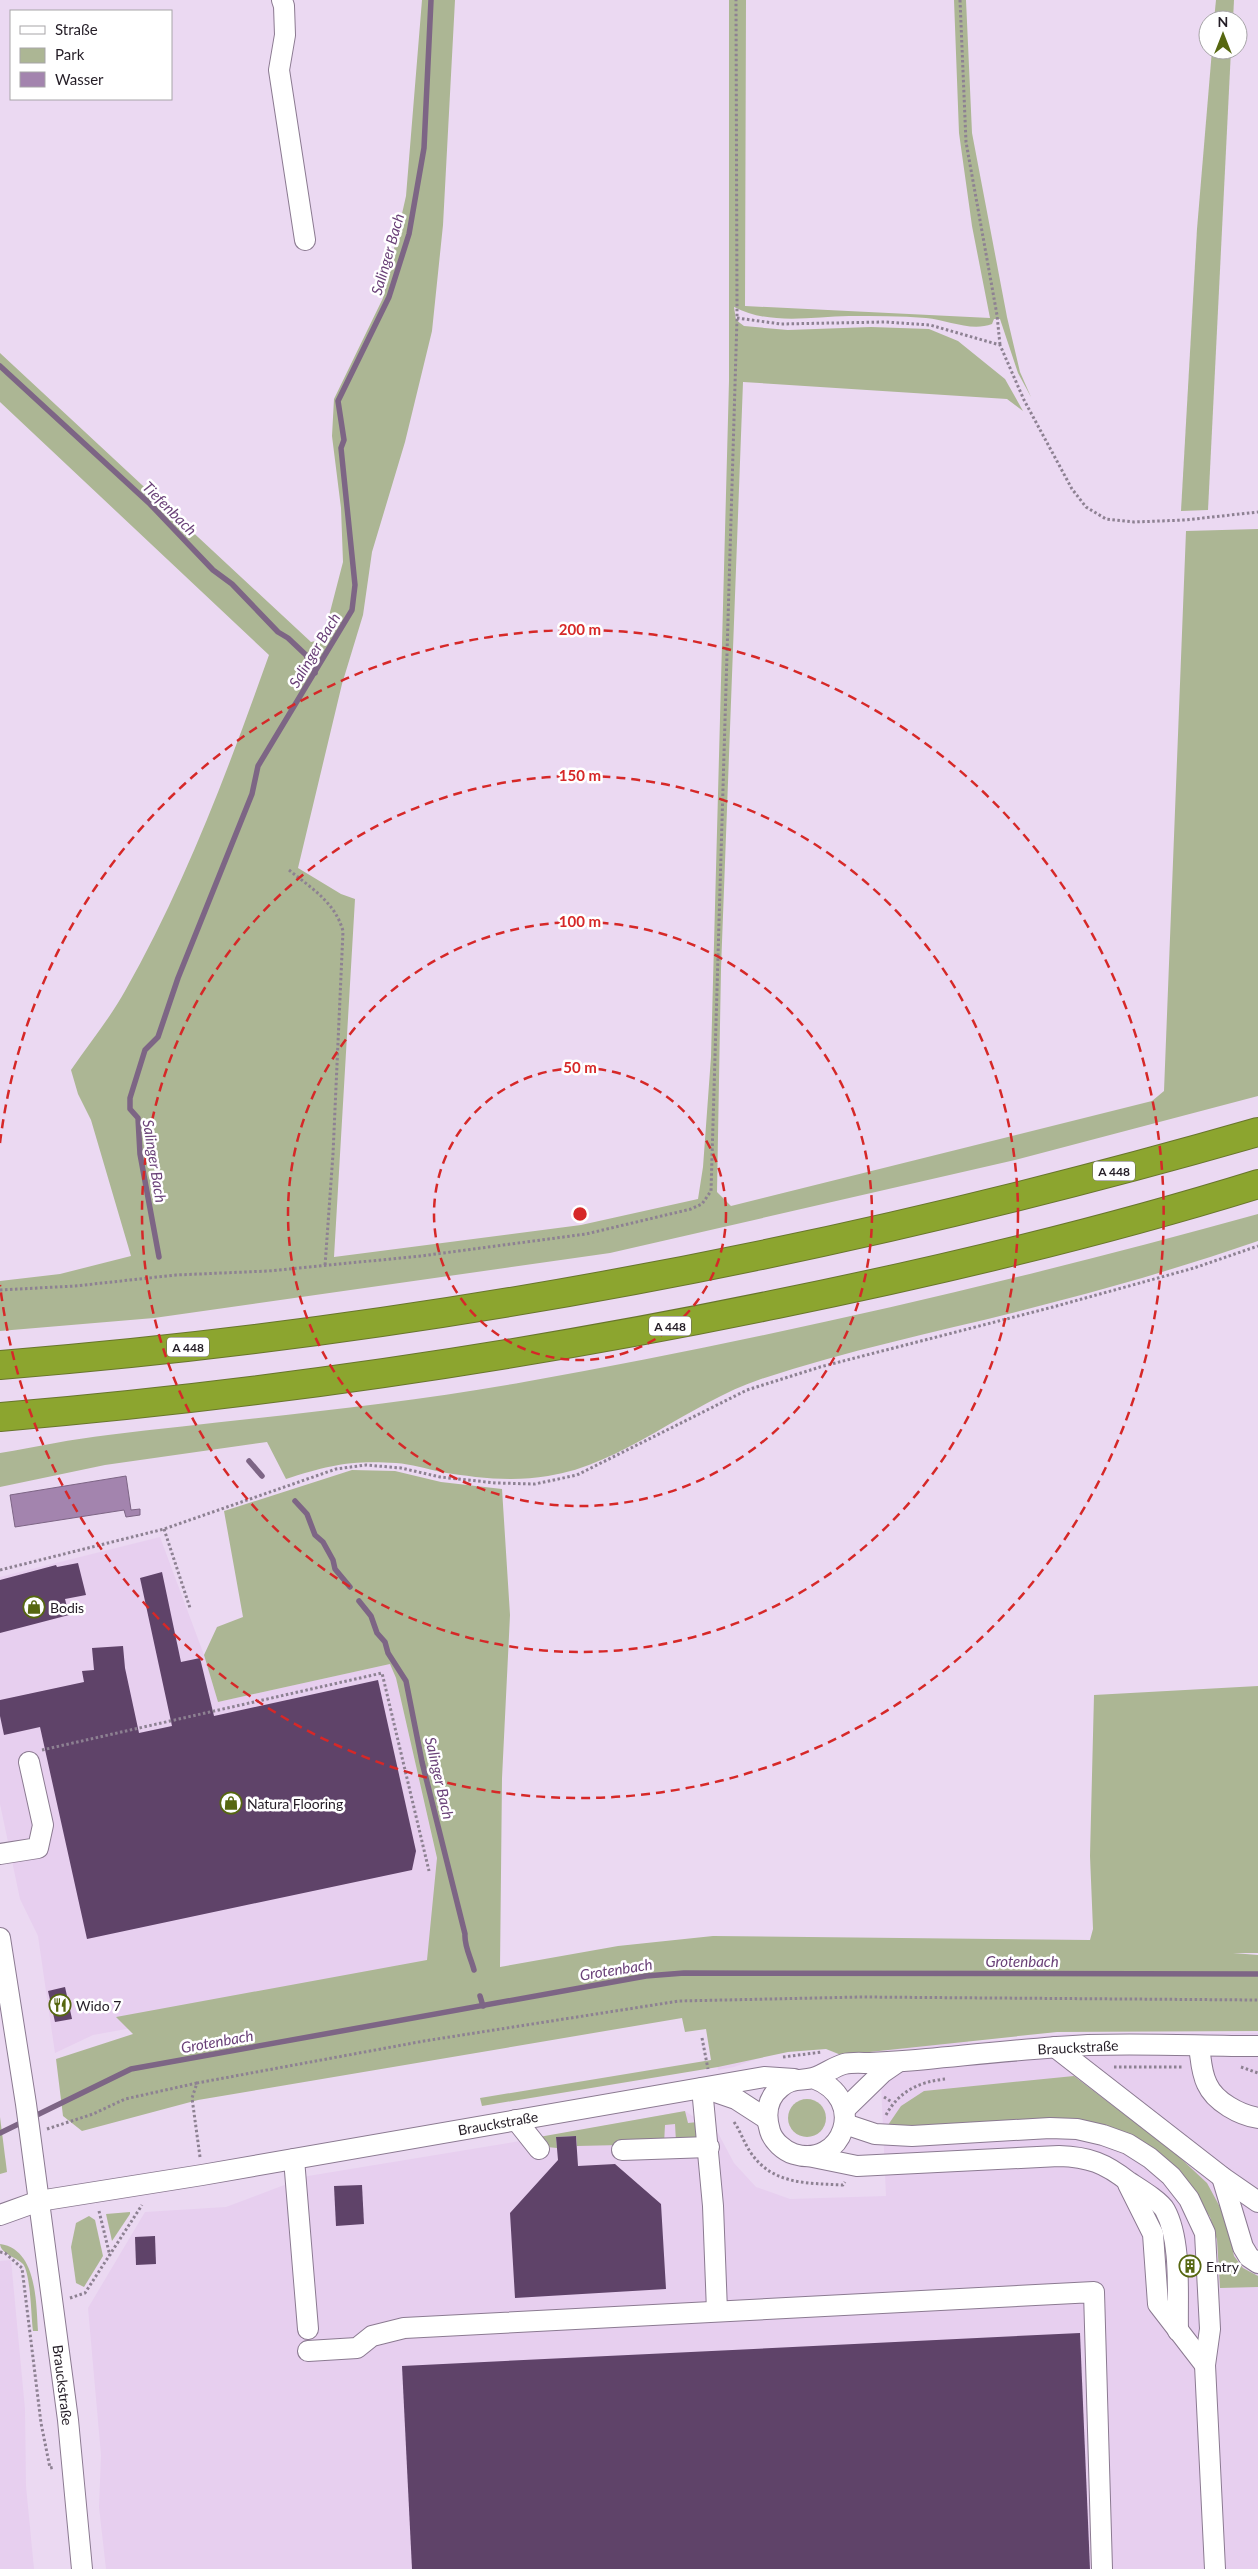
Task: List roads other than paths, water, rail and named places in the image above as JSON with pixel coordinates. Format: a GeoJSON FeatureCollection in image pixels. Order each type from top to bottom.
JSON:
{"type":"FeatureCollection","features":[{"type":"Feature","properties":{"kind":"highway","name":"A 448"},"geometry":{"type":"LineString","coordinates":[[0,1364],[111,1356],[247,1340],[543,1297],[654,1278],[845,1238],[1016,1198],[1258,1132]]}},
{"type":"Feature","properties":{"kind":"highway","name":"A 448"},"geometry":{"type":"LineString","coordinates":[[0,1417],[112,1407],[387,1374],[634,1333],[850,1289],[1032,1247],[1258,1184]]}},
{"type":"Feature","properties":{"kind":"street"},"geometry":{"type":"LineString","coordinates":[[282,0],[285,35],[279,70],[305,240]]}},
{"type":"Feature","properties":{"kind":"street"},"geometry":{"type":"LineString","coordinates":[[0,1854],[38,1848],[43,1825],[29,1762]]}},
{"type":"Feature","properties":{"kind":"street","name":"Brauckstraße"},"geometry":{"type":"LineString","coordinates":[[0,1938],[26,2104],[53,2303],[73,2465],[82,2569]]}},
{"type":"Feature","properties":{"kind":"street"},"geometry":{"type":"LineString","coordinates":[[1199,2046],[1202,2068],[1208,2086],[1235,2112],[1258,2118]]}},
{"type":"Feature","properties":{"kind":"street","name":"Brauckstraße"},"geometry":{"type":"LineString","coordinates":[[702,2088],[736,2100],[767,2119],[772,2097],[781,2086],[844,2064],[898,2062],[1055,2047],[1258,2046]]}},
{"type":"Feature","properties":{"kind":"street"},"geometry":{"type":"LineString","coordinates":[[1055,2047],[1222,2177],[1258,2202]]}},
{"type":"Feature","properties":{"kind":"street"},"geometry":{"type":"LineString","coordinates":[[808,2156],[821,2153],[831,2147],[840,2137],[845,2116],[882,2073],[898,2062]]}},
{"type":"Feature","properties":{"kind":"street","name":"Brauckstraße"},"geometry":{"type":"LineString","coordinates":[[38,2201],[202,2175],[764,2077],[804,2079],[834,2089],[845,2116]]}},
{"type":"Feature","properties":{"kind":"street"},"geometry":{"type":"LineString","coordinates":[[702,2088],[709,2147],[716,2311]]}},
{"type":"Feature","properties":{"kind":"street"},"geometry":{"type":"LineString","coordinates":[[845,2116],[875,2134],[912,2136],[1050,2128],[1077,2129],[1103,2135],[1128,2144],[1150,2158],[1171,2176],[1189,2198],[1205,2233],[1210,2329],[1205,2366],[1215,2569]]}},
{"type":"Feature","properties":{"kind":"street"},"geometry":{"type":"LineString","coordinates":[[767,2119],[771,2134],[780,2146],[793,2154],[857,2166],[1082,2157],[1108,2167],[1164,2208],[1172,2229],[1175,2249],[1178,2331],[1205,2366]]}},
{"type":"Feature","properties":{"kind":"street"},"geometry":{"type":"LineString","coordinates":[[516,2120],[539,2149]]}},
{"type":"Feature","properties":{"kind":"street"},"geometry":{"type":"LineString","coordinates":[[622,2150],[709,2147]]}},
{"type":"Feature","properties":{"kind":"street"},"geometry":{"type":"LineString","coordinates":[[294,2159],[308,2329]]}},
{"type":"Feature","properties":{"kind":"street"},"geometry":{"type":"LineString","coordinates":[[1222,2177],[1243,2247],[1249,2257],[1258,2263]]}},
{"type":"Feature","properties":{"kind":"street"},"geometry":{"type":"LineString","coordinates":[[0,2215],[38,2201]]}},
{"type":"Feature","properties":{"kind":"street"},"geometry":{"type":"LineString","coordinates":[[308,2352],[357,2348],[372,2336],[404,2328],[1094,2292],[1102,2569]]}},
{"type":"Feature","properties":{"kind":"water"},"geometry":{"type":"Polygon","coordinates":[[[126,1476],[131,1510],[140,1509],[140,1515],[126,1517],[124,1510],[15,1527],[10,1495],[126,1476]]]}},
{"type":"Feature","properties":{"kind":"waterway","name":"Salinger Bach"},"geometry":{"type":"LineString","coordinates":[[159,1257],[140,1154],[138,1118],[130,1109],[130,1098],[145,1050],[158,1037],[178,978],[252,794],[258,766],[352,610],[355,585],[341,448],[344,440],[338,401],[389,297],[409,234],[424,148],[431,0]]}},
{"type":"Feature","properties":{"kind":"waterway","name":"Tiefenbach"},"geometry":{"type":"LineString","coordinates":[[0,366],[150,504],[213,570],[232,584],[278,632],[288,638],[306,655],[315,673]]}},
{"type":"Feature","properties":{"kind":"waterway","name":"Salinger Bach"},"geometry":{"type":"LineString","coordinates":[[249,1461],[262,1476]]}},
{"type":"Feature","properties":{"kind":"waterway","name":"Salinger Bach"},"geometry":{"type":"LineString","coordinates":[[295,1501],[307,1514],[315,1535],[323,1542],[333,1560],[335,1569],[350,1587]]}},
{"type":"Feature","properties":{"kind":"waterway","name":"Salinger Bach"},"geometry":{"type":"LineString","coordinates":[[359,1601],[371,1616],[377,1633],[385,1642],[388,1653],[406,1681],[422,1762],[474,1970]]}},
{"type":"Feature","properties":{"kind":"waterway","name":"Grotenbach"},"geometry":{"type":"LineString","coordinates":[[0,2133],[131,2069],[646,1976],[684,1973],[1258,1974]]}},
{"type":"Feature","properties":{"kind":"waterway","name":"Salinger Bach"},"geometry":{"type":"LineString","coordinates":[[480,1996],[483,2006]]}},
{"type":"Feature","properties":{"kind":"place","name":"Bodis"},"geometry":{"type":"Point","coordinates":[34,1607]}},
{"type":"Feature","properties":{"kind":"place","name":"Natura Flooring"},"geometry":{"type":"Point","coordinates":[231,1803]}},
{"type":"Feature","properties":{"kind":"place","name":"Wido 7"},"geometry":{"type":"Point","coordinates":[60,2005]}},
{"type":"Feature","properties":{"kind":"place","name":"Entry"},"geometry":{"type":"Point","coordinates":[1190,2266]}}]}
